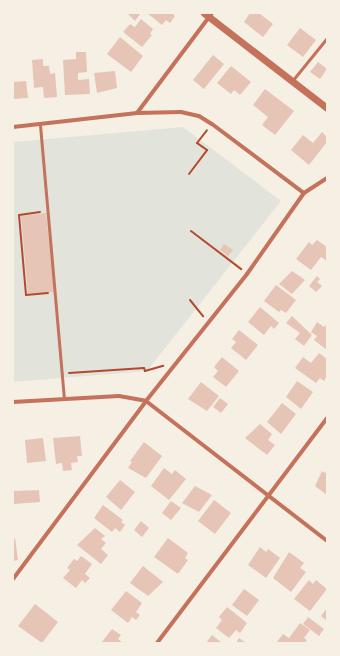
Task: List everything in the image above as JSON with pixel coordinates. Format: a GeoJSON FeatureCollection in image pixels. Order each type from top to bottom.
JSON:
{"type":"FeatureCollection","features":[{"type":"Feature","properties":{"kind":"street"},"geometry":{"type":"LineString","coordinates":[[137,113],[208,14],[327,108]]}},
{"type":"Feature","properties":{"kind":"street"},"geometry":{"type":"LineString","coordinates":[[13,127],[137,113],[181,112],[199,116],[212,124],[304,193]]}},
{"type":"Feature","properties":{"kind":"street"},"geometry":{"type":"LineString","coordinates":[[13,579],[146,401],[247,274],[304,193],[327,178]]}},
{"type":"Feature","properties":{"kind":"street"},"geometry":{"type":"LineString","coordinates":[[13,402],[119,396],[146,401],[327,541]]}},
{"type":"Feature","properties":{"kind":"street"},"geometry":{"type":"LineString","coordinates":[[157,643],[327,418]]}},
{"type":"Feature","properties":{"kind":"lane"},"geometry":{"type":"LineString","coordinates":[[292,81],[327,38]]}},
{"type":"Feature","properties":{"kind":"lane"},"geometry":{"type":"LineString","coordinates":[[40,125],[64,399]]}},
{"type":"Feature","properties":{"kind":"path"},"geometry":{"type":"LineString","coordinates":[[189,174],[207,150],[197,143],[212,124]]}},
{"type":"Feature","properties":{"kind":"path"},"geometry":{"type":"LineString","coordinates":[[48,211],[19,215],[26,295],[55,292]]}},
{"type":"Feature","properties":{"kind":"path"},"geometry":{"type":"LineString","coordinates":[[191,231],[247,274]]}},
{"type":"Feature","properties":{"kind":"path"},"geometry":{"type":"LineString","coordinates":[[190,300],[192,305],[204,314],[200,321]]}},
{"type":"Feature","properties":{"kind":"path"},"geometry":{"type":"LineString","coordinates":[[62,374],[144,368],[145,371],[167,364]]}},
{"type":"Feature","properties":{"kind":"shaded area"},"geometry":{"type":"Polygon","coordinates":[[[183,127],[281,201],[147,371],[13,382],[13,142],[183,127]]]}},
{"type":"Feature","properties":{"kind":"building"},"geometry":{"type":"Polygon","coordinates":[[[127,13],[139,13],[140,14],[135,21],[127,13]]]}},
{"type":"Feature","properties":{"kind":"building"},"geometry":{"type":"Polygon","coordinates":[[[147,13],[172,13],[175,16],[170,23],[166,20],[162,25],[147,13]]]}},
{"type":"Feature","properties":{"kind":"building"},"geometry":{"type":"Polygon","coordinates":[[[250,13],[259,13],[273,24],[263,37],[244,22],[250,13]]]}},
{"type":"Feature","properties":{"kind":"building"},"geometry":{"type":"Polygon","coordinates":[[[141,19],[153,29],[150,34],[152,35],[142,47],[123,32],[130,24],[135,27],[141,19]]]}},
{"type":"Feature","properties":{"kind":"building"},"geometry":{"type":"Polygon","coordinates":[[[300,28],[316,40],[303,57],[287,45],[300,28]]]}},
{"type":"Feature","properties":{"kind":"building"},"geometry":{"type":"Polygon","coordinates":[[[120,37],[143,56],[131,72],[107,54],[120,37]]]}},
{"type":"Feature","properties":{"kind":"building"},"geometry":{"type":"Polygon","coordinates":[[[76,52],[86,52],[87,72],[78,73],[78,80],[89,79],[90,94],[65,95],[63,60],[76,59],[76,52]]]}},
{"type":"Feature","properties":{"kind":"building"},"geometry":{"type":"Polygon","coordinates":[[[213,55],[224,64],[204,89],[193,80],[213,55]]]}},
{"type":"Feature","properties":{"kind":"building"},"geometry":{"type":"Polygon","coordinates":[[[43,59],[43,66],[49,66],[50,74],[55,73],[57,97],[44,98],[43,87],[34,88],[32,60],[43,59]]]}},
{"type":"Feature","properties":{"kind":"building"},"geometry":{"type":"Polygon","coordinates":[[[318,62],[327,69],[320,79],[310,72],[318,62]]]}},
{"type":"Feature","properties":{"kind":"building"},"geometry":{"type":"Polygon","coordinates":[[[231,66],[251,82],[240,95],[234,90],[231,94],[217,83],[231,66]]]}},
{"type":"Feature","properties":{"kind":"building"},"geometry":{"type":"Polygon","coordinates":[[[115,71],[117,88],[97,93],[94,73],[115,71]]]}},
{"type":"Feature","properties":{"kind":"building"},"geometry":{"type":"Polygon","coordinates":[[[26,81],[28,98],[13,99],[13,82],[26,81]]]}},
{"type":"Feature","properties":{"kind":"building"},"geometry":{"type":"Polygon","coordinates":[[[265,89],[294,111],[275,135],[262,125],[268,117],[253,105],[265,89]]]}},
{"type":"Feature","properties":{"kind":"building"},"geometry":{"type":"Polygon","coordinates":[[[322,132],[327,137],[327,142],[309,165],[291,150],[303,135],[313,143],[322,132]]]}},
{"type":"Feature","properties":{"kind":"building"},"geometry":{"type":"Polygon","coordinates":[[[46,213],[54,292],[28,294],[21,216],[46,213]]]}},
{"type":"Feature","properties":{"kind":"building"},"geometry":{"type":"Polygon","coordinates":[[[317,240],[327,247],[327,261],[321,257],[311,270],[296,259],[309,242],[312,245],[317,240]]]}},
{"type":"Feature","properties":{"kind":"building"},"geometry":{"type":"Polygon","coordinates":[[[224,244],[233,250],[228,256],[220,250],[224,244]]]}},
{"type":"Feature","properties":{"kind":"building"},"geometry":{"type":"Polygon","coordinates":[[[292,271],[305,280],[292,294],[279,284],[292,271]]]}},
{"type":"Feature","properties":{"kind":"building"},"geometry":{"type":"Polygon","coordinates":[[[317,276],[320,279],[317,282],[322,286],[316,292],[309,286],[317,276]]]}},
{"type":"Feature","properties":{"kind":"building"},"geometry":{"type":"Polygon","coordinates":[[[276,285],[296,300],[286,313],[281,310],[279,312],[264,301],[276,285]]]}},
{"type":"Feature","properties":{"kind":"building"},"geometry":{"type":"Polygon","coordinates":[[[260,307],[279,323],[274,329],[271,326],[264,335],[248,322],[260,307]]]}},
{"type":"Feature","properties":{"kind":"building"},"geometry":{"type":"Polygon","coordinates":[[[292,316],[312,335],[304,346],[295,339],[300,333],[286,323],[292,316]]]}},
{"type":"Feature","properties":{"kind":"building"},"geometry":{"type":"Polygon","coordinates":[[[317,322],[324,327],[327,324],[327,350],[314,340],[317,336],[311,332],[317,322]]]}},
{"type":"Feature","properties":{"kind":"building"},"geometry":{"type":"Polygon","coordinates":[[[239,330],[258,345],[246,360],[231,348],[236,342],[232,339],[239,330]]]}},
{"type":"Feature","properties":{"kind":"building"},"geometry":{"type":"Polygon","coordinates":[[[319,353],[327,359],[327,376],[324,381],[320,378],[316,383],[295,368],[303,357],[311,363],[319,353]]]}},
{"type":"Feature","properties":{"kind":"building"},"geometry":{"type":"Polygon","coordinates":[[[222,357],[239,371],[226,387],[213,377],[218,371],[214,367],[222,357]]]}},
{"type":"Feature","properties":{"kind":"building"},"geometry":{"type":"Polygon","coordinates":[[[297,381],[313,392],[301,409],[286,397],[297,381]]]}},
{"type":"Feature","properties":{"kind":"building"},"geometry":{"type":"Polygon","coordinates":[[[201,382],[219,396],[207,411],[188,399],[201,382]]]}},
{"type":"Feature","properties":{"kind":"building"},"geometry":{"type":"Polygon","coordinates":[[[220,398],[228,404],[221,413],[213,407],[220,398]]]}},
{"type":"Feature","properties":{"kind":"building"},"geometry":{"type":"Polygon","coordinates":[[[282,403],[296,414],[281,434],[267,422],[282,403]]]}},
{"type":"Feature","properties":{"kind":"building"},"geometry":{"type":"Polygon","coordinates":[[[260,424],[272,434],[268,440],[275,445],[267,455],[245,438],[260,424]]]}},
{"type":"Feature","properties":{"kind":"building"},"geometry":{"type":"Polygon","coordinates":[[[80,436],[82,456],[77,456],[78,462],[71,463],[72,470],[63,471],[62,463],[56,464],[53,438],[80,436]]]}},
{"type":"Feature","properties":{"kind":"building"},"geometry":{"type":"Polygon","coordinates":[[[43,438],[46,461],[27,463],[25,440],[43,438]]]}},
{"type":"Feature","properties":{"kind":"building"},"geometry":{"type":"Polygon","coordinates":[[[144,442],[162,456],[146,478],[128,468],[132,462],[130,461],[144,442]]]}},
{"type":"Feature","properties":{"kind":"building"},"geometry":{"type":"Polygon","coordinates":[[[164,468],[172,474],[175,470],[186,479],[169,500],[151,486],[164,468]]]}},
{"type":"Feature","properties":{"kind":"building"},"geometry":{"type":"Polygon","coordinates":[[[327,469],[327,495],[315,486],[322,471],[325,473],[327,469]]]}},
{"type":"Feature","properties":{"kind":"building"},"geometry":{"type":"Polygon","coordinates":[[[120,480],[135,492],[121,510],[106,497],[120,480]]]}},
{"type":"Feature","properties":{"kind":"building"},"geometry":{"type":"Polygon","coordinates":[[[195,486],[212,495],[199,512],[182,503],[195,486]]]}},
{"type":"Feature","properties":{"kind":"building"},"geometry":{"type":"Polygon","coordinates":[[[39,490],[40,502],[14,504],[13,510],[13,491],[39,490]]]}},
{"type":"Feature","properties":{"kind":"building"},"geometry":{"type":"Polygon","coordinates":[[[214,500],[231,513],[215,534],[198,521],[214,500]]]}},
{"type":"Feature","properties":{"kind":"building"},"geometry":{"type":"Polygon","coordinates":[[[171,501],[181,508],[171,520],[162,513],[171,501]]]}},
{"type":"Feature","properties":{"kind":"building"},"geometry":{"type":"Polygon","coordinates":[[[103,505],[123,520],[121,522],[125,525],[120,532],[115,528],[112,532],[94,518],[103,505]]]}},
{"type":"Feature","properties":{"kind":"building"},"geometry":{"type":"Polygon","coordinates":[[[141,521],[149,528],[142,537],[134,530],[141,521]]]}},
{"type":"Feature","properties":{"kind":"building"},"geometry":{"type":"Polygon","coordinates":[[[95,528],[105,536],[101,539],[106,543],[101,549],[108,555],[101,564],[77,545],[95,528]]]}},
{"type":"Feature","properties":{"kind":"building"},"geometry":{"type":"Polygon","coordinates":[[[15,538],[18,560],[13,561],[13,539],[15,538]]]}},
{"type":"Feature","properties":{"kind":"building"},"geometry":{"type":"Polygon","coordinates":[[[168,538],[188,553],[185,558],[188,560],[178,574],[154,557],[168,538]]]}},
{"type":"Feature","properties":{"kind":"building"},"geometry":{"type":"Polygon","coordinates":[[[260,547],[266,552],[268,549],[280,558],[266,578],[248,565],[260,547]]]}},
{"type":"Feature","properties":{"kind":"building"},"geometry":{"type":"Polygon","coordinates":[[[289,552],[304,563],[300,568],[306,572],[291,592],[273,578],[289,552]]]}},
{"type":"Feature","properties":{"kind":"building"},"geometry":{"type":"Polygon","coordinates":[[[81,556],[92,564],[85,574],[90,578],[85,583],[82,580],[76,588],[63,578],[70,570],[67,568],[74,559],[77,561],[81,556]]]}},
{"type":"Feature","properties":{"kind":"building"},"geometry":{"type":"Polygon","coordinates":[[[143,566],[163,582],[148,596],[130,583],[143,566]]]}},
{"type":"Feature","properties":{"kind":"building"},"geometry":{"type":"Polygon","coordinates":[[[309,580],[313,584],[316,580],[327,589],[310,611],[294,599],[309,580]]]}},
{"type":"Feature","properties":{"kind":"building"},"geometry":{"type":"Polygon","coordinates":[[[244,589],[259,600],[247,616],[232,605],[244,589]]]}},
{"type":"Feature","properties":{"kind":"building"},"geometry":{"type":"Polygon","coordinates":[[[126,591],[142,603],[136,612],[140,615],[136,620],[132,617],[128,623],[111,610],[126,591]]]}},
{"type":"Feature","properties":{"kind":"building"},"geometry":{"type":"Polygon","coordinates":[[[35,604],[58,622],[42,643],[18,626],[35,604]]]}},
{"type":"Feature","properties":{"kind":"building"},"geometry":{"type":"Polygon","coordinates":[[[227,607],[247,623],[240,633],[236,630],[229,638],[216,628],[222,620],[219,617],[227,607]]]}},
{"type":"Feature","properties":{"kind":"building"},"geometry":{"type":"Polygon","coordinates":[[[327,608],[327,621],[321,616],[327,608]]]}},
{"type":"Feature","properties":{"kind":"building"},"geometry":{"type":"Polygon","coordinates":[[[308,617],[324,629],[319,636],[303,624],[308,617]]]}},
{"type":"Feature","properties":{"kind":"building"},"geometry":{"type":"Polygon","coordinates":[[[300,623],[310,630],[304,638],[307,640],[305,643],[276,643],[283,634],[289,638],[300,623]]]}},
{"type":"Feature","properties":{"kind":"building"},"geometry":{"type":"Polygon","coordinates":[[[112,629],[121,635],[118,639],[123,643],[101,643],[112,629]]]}},
{"type":"Feature","properties":{"kind":"building"},"geometry":{"type":"Polygon","coordinates":[[[212,635],[222,643],[206,643],[212,635]]]}},
{"type":"Feature","properties":{"kind":"building"},"geometry":{"type":"Polygon","coordinates":[[[239,638],[246,643],[236,643],[239,638]]]}}]}
